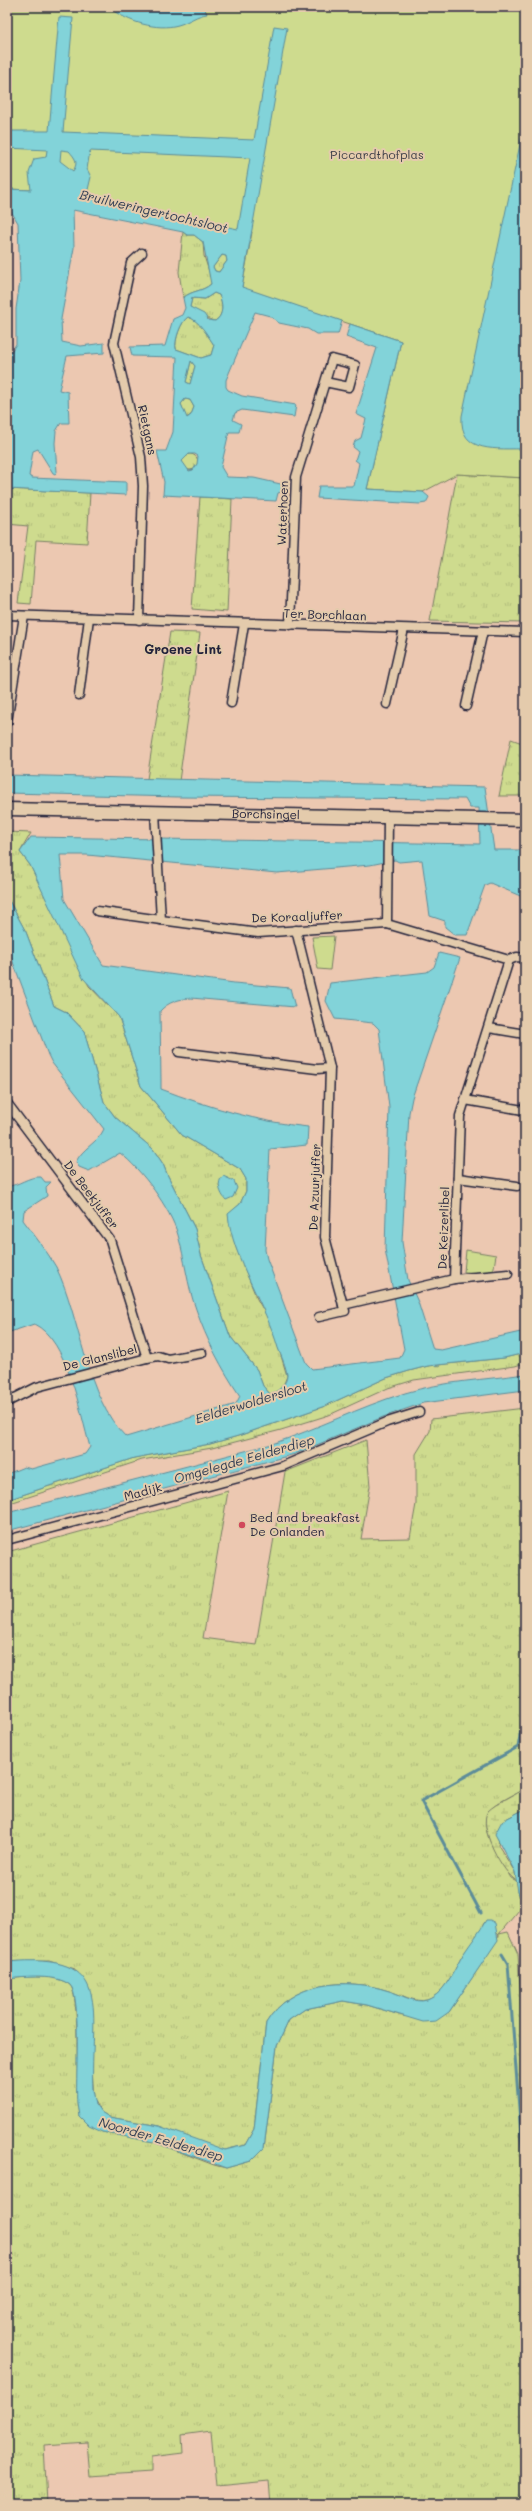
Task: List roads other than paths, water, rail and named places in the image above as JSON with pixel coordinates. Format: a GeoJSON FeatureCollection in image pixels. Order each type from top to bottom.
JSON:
{"type":"FeatureCollection","features":[{"type":"Feature","properties":{"kind":"main road","name":"Borchsingel"},"geometry":{"type":"LineString","coordinates":[[7,809],[525,820]]}},
{"type":"Feature","properties":{"kind":"street","name":"Rietgans"},"geometry":{"type":"LineString","coordinates":[[139,620],[143,486],[141,457],[114,343],[131,263],[142,253]]}},
{"type":"Feature","properties":{"kind":"street","name":"Waterhoen"},"geometry":{"type":"LineString","coordinates":[[290,625],[296,477],[325,382]]}},
{"type":"Feature","properties":{"kind":"street","name":"Ter Borchlaan"},"geometry":{"type":"LineString","coordinates":[[7,615],[244,624],[525,632]]}},
{"type":"Feature","properties":{"kind":"street"},"geometry":{"type":"LineString","coordinates":[[7,722],[24,616]]}},
{"type":"Feature","properties":{"kind":"street"},"geometry":{"type":"LineString","coordinates":[[79,695],[89,618]]}},
{"type":"Feature","properties":{"kind":"street"},"geometry":{"type":"LineString","coordinates":[[231,703],[244,624]]}},
{"type":"Feature","properties":{"kind":"street"},"geometry":{"type":"LineString","coordinates":[[387,704],[404,629]]}},
{"type":"Feature","properties":{"kind":"street"},"geometry":{"type":"LineString","coordinates":[[466,706],[483,631]]}},
{"type":"Feature","properties":{"kind":"street"},"geometry":{"type":"LineString","coordinates":[[155,812],[161,920]]}},
{"type":"Feature","properties":{"kind":"street"},"geometry":{"type":"LineString","coordinates":[[387,924],[388,817]]}},
{"type":"Feature","properties":{"kind":"street","name":"De Koraaljuffer"},"geometry":{"type":"LineString","coordinates":[[97,911],[258,933],[387,924],[453,945],[509,960]]}},
{"type":"Feature","properties":{"kind":"street","name":"De Azuurjuffer"},"geometry":{"type":"LineString","coordinates":[[296,930],[330,1068],[325,1237],[343,1305]]}},
{"type":"Feature","properties":{"kind":"street"},"geometry":{"type":"LineString","coordinates":[[509,960],[517,957],[525,958]]}},
{"type":"Feature","properties":{"kind":"street","name":"De Keizerlibel"},"geometry":{"type":"LineString","coordinates":[[454,1279],[460,1116],[489,1028],[509,960]]}},
{"type":"Feature","properties":{"kind":"street"},"geometry":{"type":"LineString","coordinates":[[489,1028],[525,1034]]}},
{"type":"Feature","properties":{"kind":"street"},"geometry":{"type":"LineString","coordinates":[[179,1052],[317,1069],[330,1068]]}},
{"type":"Feature","properties":{"kind":"street"},"geometry":{"type":"LineString","coordinates":[[465,1100],[523,1110]]}},
{"type":"Feature","properties":{"kind":"street","name":"De Beekjuffer"},"geometry":{"type":"LineString","coordinates":[[7,1103],[110,1240],[147,1358]]}},
{"type":"Feature","properties":{"kind":"street","name":"De Keizerlibel"},"geometry":{"type":"LineString","coordinates":[[458,1178],[517,1186]]}},
{"type":"Feature","properties":{"kind":"street","name":"De Keizerlibel"},"geometry":{"type":"LineString","coordinates":[[343,1305],[454,1279],[508,1274]]}},
{"type":"Feature","properties":{"kind":"street"},"geometry":{"type":"LineString","coordinates":[[319,1317],[345,1311],[343,1305]]}},
{"type":"Feature","properties":{"kind":"street","name":"De Glanslibel"},"geometry":{"type":"LineString","coordinates":[[7,1402],[37,1387],[147,1358],[158,1356],[168,1359],[202,1353]]}},
{"type":"Feature","properties":{"kind":"street","name":"Madijk"},"geometry":{"type":"LineString","coordinates":[[7,1540],[283,1466],[387,1422],[419,1412]]}},
{"type":"Feature","properties":{"kind":"water"},"geometry":{"type":"Polygon","coordinates":[[[128,7],[154,9],[204,7],[207,14],[178,25],[161,27],[134,21],[111,9],[128,7]]]}},
{"type":"Feature","properties":{"kind":"water"},"geometry":{"type":"Polygon","coordinates":[[[59,17],[73,18],[63,132],[254,140],[274,26],[287,28],[242,287],[342,321],[338,334],[316,334],[308,329],[279,323],[270,316],[255,312],[226,380],[226,387],[228,390],[242,396],[296,405],[294,417],[242,410],[235,413],[233,420],[241,424],[239,432],[229,432],[221,467],[227,477],[254,478],[285,485],[284,491],[278,493],[276,501],[163,495],[164,482],[157,451],[166,451],[173,432],[177,357],[132,356],[130,347],[165,346],[173,319],[182,315],[185,308],[183,298],[186,295],[208,287],[211,284],[203,242],[194,235],[187,235],[183,232],[73,210],[74,248],[61,319],[62,342],[81,346],[104,343],[104,353],[67,356],[59,390],[68,392],[69,423],[61,423],[56,431],[55,443],[57,472],[55,474],[53,473],[38,449],[33,451],[29,476],[32,478],[126,482],[126,495],[7,489],[7,358],[16,344],[16,309],[20,281],[18,223],[11,211],[10,203],[7,203],[7,189],[31,190],[29,173],[34,159],[46,157],[47,150],[7,148],[7,131],[49,131],[59,17]],[[61,150],[60,161],[73,171],[76,165],[74,158],[69,151],[61,150]],[[90,151],[87,169],[91,177],[86,198],[238,229],[250,158],[90,151]],[[222,255],[213,267],[215,271],[219,272],[227,261],[226,256],[222,255]],[[214,293],[205,299],[192,298],[190,307],[204,314],[208,320],[215,321],[218,319],[222,309],[219,295],[214,293]],[[188,317],[183,323],[177,336],[176,349],[201,358],[211,355],[214,345],[196,321],[188,317]],[[191,361],[186,382],[190,384],[195,366],[191,361]],[[185,399],[181,404],[187,418],[191,415],[194,407],[190,400],[185,399]],[[189,454],[182,461],[189,471],[193,470],[197,464],[198,456],[195,454],[189,454]]]}},
{"type":"Feature","properties":{"kind":"water"},"geometry":{"type":"Polygon","coordinates":[[[525,121],[525,449],[482,447],[473,443],[467,437],[463,429],[462,416],[525,121]]]}},
{"type":"Feature","properties":{"kind":"water"},"geometry":{"type":"Polygon","coordinates":[[[350,324],[401,341],[367,489],[423,492],[429,497],[426,503],[420,504],[317,498],[319,486],[354,486],[359,463],[355,460],[358,451],[353,447],[355,441],[361,438],[366,419],[356,414],[377,348],[346,337],[350,324]]]}},
{"type":"Feature","properties":{"kind":"water","name":"Eelderwoldersloot"},"geometry":{"type":"Polygon","coordinates":[[[7,775],[485,787],[494,850],[525,850],[525,898],[490,883],[485,885],[467,935],[455,935],[445,927],[445,921],[430,916],[422,860],[399,862],[395,860],[370,865],[277,873],[87,855],[60,855],[64,899],[103,965],[234,983],[290,988],[295,1007],[191,998],[182,999],[163,1008],[160,1011],[161,1089],[197,1102],[252,1118],[308,1127],[307,1145],[270,1149],[265,1250],[306,1363],[312,1369],[400,1358],[404,1349],[385,1249],[389,1107],[379,1029],[373,1023],[335,1019],[326,1001],[330,983],[427,972],[434,967],[439,953],[460,958],[412,1098],[409,1113],[402,1242],[408,1280],[418,1302],[433,1349],[441,1350],[525,1331],[525,1353],[504,1358],[428,1366],[409,1371],[386,1378],[325,1406],[238,1436],[210,1444],[134,1458],[7,1500],[7,1474],[24,1467],[31,1469],[85,1454],[90,1447],[71,1379],[56,1345],[46,1332],[34,1324],[7,1333],[7,1186],[36,1177],[41,1177],[45,1182],[51,1182],[46,1187],[47,1196],[24,1211],[23,1220],[45,1249],[56,1267],[65,1287],[92,1379],[101,1401],[112,1420],[126,1437],[236,1404],[240,1396],[221,1365],[200,1320],[188,1281],[178,1235],[169,1213],[154,1190],[137,1169],[120,1153],[89,1171],[79,1167],[76,1162],[82,1153],[98,1138],[104,1129],[52,1063],[48,1055],[7,946],[7,897],[26,932],[54,1006],[66,1012],[84,1031],[104,1102],[115,1117],[153,1149],[163,1164],[195,1229],[201,1255],[230,1336],[257,1370],[263,1386],[270,1394],[282,1387],[287,1378],[285,1365],[273,1332],[242,1264],[231,1231],[228,1214],[240,1204],[246,1191],[246,1179],[240,1169],[182,1135],[141,1086],[119,1017],[83,978],[30,865],[20,852],[31,837],[480,844],[479,808],[470,808],[465,799],[179,797],[7,793],[7,775]]]}},
{"type":"Feature","properties":{"kind":"water"},"geometry":{"type":"Polygon","coordinates":[[[223,1176],[234,1181],[237,1188],[233,1197],[226,1200],[222,1195],[219,1185],[223,1176]]]}},
{"type":"Feature","properties":{"kind":"water","name":"Omgelegde Eelderdiep"},"geometry":{"type":"Polygon","coordinates":[[[525,1374],[525,1390],[423,1403],[383,1417],[295,1454],[7,1531],[7,1513],[272,1444],[405,1393],[449,1383],[525,1374]]]}},
{"type":"Feature","properties":{"kind":"water"},"geometry":{"type":"Polygon","coordinates":[[[525,1809],[524,1904],[518,1892],[515,1872],[495,1834],[502,1821],[525,1809]]]}},
{"type":"Feature","properties":{"kind":"water","name":"Noorder Eelderdiep"},"geometry":{"type":"Polygon","coordinates":[[[486,1920],[490,1920],[495,1923],[498,1940],[449,2012],[436,2021],[423,2022],[367,2005],[343,2001],[305,2009],[289,2020],[277,2046],[264,2148],[251,2161],[226,2168],[154,2142],[102,2132],[89,2126],[79,2116],[77,2104],[77,2022],[74,1992],[70,1985],[57,1979],[31,1977],[7,1979],[7,1962],[43,1961],[67,1966],[82,1977],[90,1992],[94,2012],[93,2090],[96,2105],[101,2112],[109,2117],[159,2126],[225,2150],[245,2145],[254,2129],[266,2023],[277,2009],[290,1998],[305,1991],[321,1986],[338,1984],[355,1984],[372,1987],[389,1991],[413,2000],[427,2000],[434,1997],[444,1986],[486,1920]]]}},
{"type":"Feature","properties":{"kind":"waterway"},"geometry":{"type":"LineString","coordinates":[[481,1913],[421,1801],[518,1747],[525,1709]]}},
{"type":"Feature","properties":{"kind":"waterway"},"geometry":{"type":"LineString","coordinates":[[502,1954],[508,1964],[525,2187]]}},
{"type":"Feature","properties":{"kind":"place","name":"Bed and breakfast De Onlanden"},"geometry":{"type":"Point","coordinates":[242,1525]}},
{"type":"Feature","properties":{"kind":"district","name":"Groene Lint"},"geometry":{"type":"Point","coordinates":[183,649]}},
{"type":"Feature","properties":{"kind":"park label","name":"Piccardthofplas"},"geometry":{"type":"Point","coordinates":[377,155]}},
{"type":"Feature","properties":{"kind":"water label","name":"Bruilweringertochtsloot"},"geometry":{"type":"Point","coordinates":[154,211]}}]}
